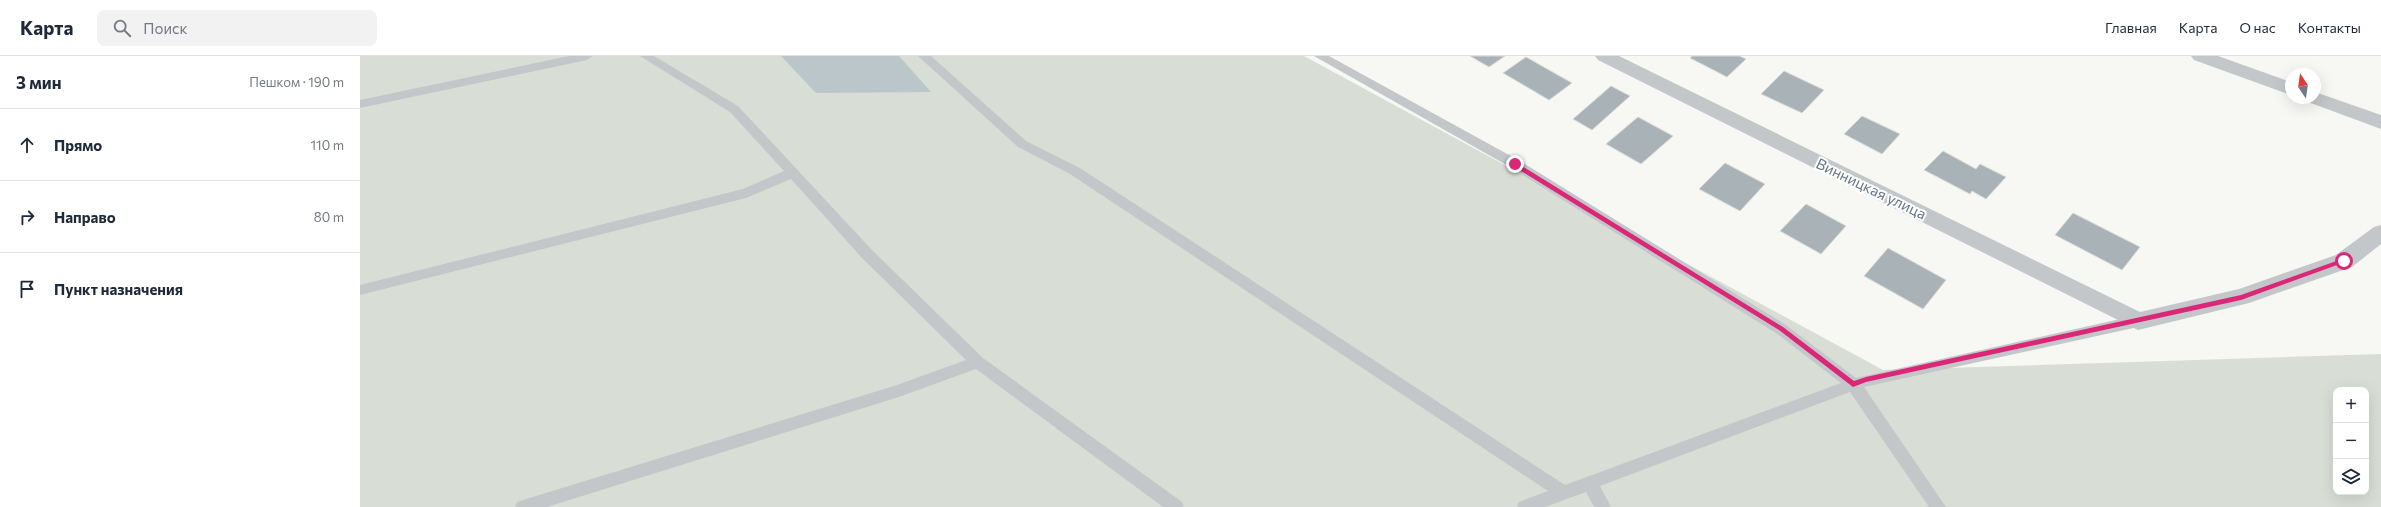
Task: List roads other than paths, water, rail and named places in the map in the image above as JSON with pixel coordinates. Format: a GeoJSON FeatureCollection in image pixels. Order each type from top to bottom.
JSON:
{"type":"FeatureCollection","features":[{"type":"Feature","properties":{"kind":"street","name":"Винницкая улица"},"geometry":{"type":"LineString","coordinates":[[1604,56],[2138,321]]}},
{"type":"Feature","properties":{"kind":"street"},"geometry":{"type":"LineString","coordinates":[[2200,56],[2285,87]]}},
{"type":"Feature","properties":{"kind":"street"},"geometry":{"type":"LineString","coordinates":[[2321,100],[2381,122]]}},
{"type":"Feature","properties":{"kind":"street"},"geometry":{"type":"LineString","coordinates":[[2138,321],[2241,297],[2344,261],[2381,233]]}},
{"type":"Feature","properties":{"kind":"lane"},"geometry":{"type":"LineString","coordinates":[[360,104],[587,56]]}},
{"type":"Feature","properties":{"kind":"lane"},"geometry":{"type":"LineString","coordinates":[[646,56],[734,109],[866,254],[978,362],[1176,507]]}},
{"type":"Feature","properties":{"kind":"lane"},"geometry":{"type":"LineString","coordinates":[[924,56],[1022,144],[1075,171],[1562,492]]}},
{"type":"Feature","properties":{"kind":"lane"},"geometry":{"type":"LineString","coordinates":[[1320,56],[1522,168],[1781,329],[1853,384],[1938,507]]}},
{"type":"Feature","properties":{"kind":"lane"},"geometry":{"type":"LineString","coordinates":[[360,290],[746,193],[792,173]]}},
{"type":"Feature","properties":{"kind":"lane"},"geometry":{"type":"LineString","coordinates":[[1525,507],[1866,380],[2138,321]]}},
{"type":"Feature","properties":{"kind":"lane"},"geometry":{"type":"LineString","coordinates":[[524,507],[899,391],[978,362]]}},
{"type":"Feature","properties":{"kind":"lane"},"geometry":{"type":"LineString","coordinates":[[1589,482],[1603,507]]}}]}
